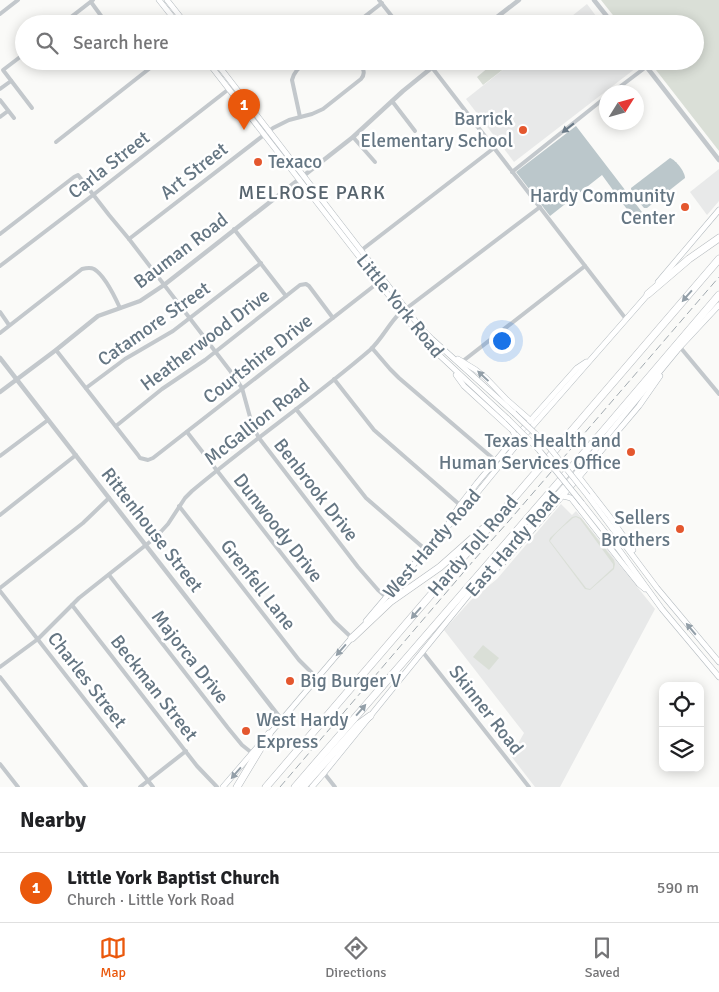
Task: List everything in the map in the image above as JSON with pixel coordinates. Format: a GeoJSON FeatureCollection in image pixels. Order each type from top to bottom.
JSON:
{"type":"FeatureCollection","features":[{"type":"Feature","properties":{"kind":"highway"},"geometry":{"type":"LineString","coordinates":[[648,294],[689,259],[719,238]]}},
{"type":"Feature","properties":{"kind":"highway","name":"Hardy Toll Road"},"geometry":{"type":"LineString","coordinates":[[266,787],[719,259]]}},
{"type":"Feature","properties":{"kind":"highway","name":"Hardy Toll Road"},"geometry":{"type":"LineString","coordinates":[[295,787],[719,295]]}},
{"type":"Feature","properties":{"kind":"highway"},"geometry":{"type":"LineString","coordinates":[[352,638],[390,602],[448,561],[516,496]]}},
{"type":"Feature","properties":{"kind":"highway"},"geometry":{"type":"LineString","coordinates":[[303,787],[359,724],[370,716]]}},
{"type":"Feature","properties":{"kind":"highway"},"geometry":{"type":"LineString","coordinates":[[237,787],[269,734]]}},
{"type":"Feature","properties":{"kind":"main road"},"geometry":{"type":"LineString","coordinates":[[159,0],[171,15]]}},
{"type":"Feature","properties":{"kind":"main road"},"geometry":{"type":"LineString","coordinates":[[167,0],[179,15]]}},
{"type":"Feature","properties":{"kind":"main road","name":"Little York Road"},"geometry":{"type":"LineString","coordinates":[[215,70],[231,87],[420,327],[516,412],[549,447],[664,596],[719,662]]}},
{"type":"Feature","properties":{"kind":"main road","name":"Little York Road"},"geometry":{"type":"LineString","coordinates":[[221,70],[231,87]]}},
{"type":"Feature","properties":{"kind":"main road","name":"West Hardy Road"},"geometry":{"type":"LineString","coordinates":[[223,787],[426,550],[464,509],[524,435],[719,210]]}},
{"type":"Feature","properties":{"kind":"main road","name":"Little York Road"},"geometry":{"type":"LineString","coordinates":[[360,252],[378,282],[423,340],[540,450],[582,502],[651,594],[718,675]]}},
{"type":"Feature","properties":{"kind":"main road","name":"East Hardy Road"},"geometry":{"type":"LineString","coordinates":[[312,787],[475,587],[573,477],[680,347],[719,305]]}},
{"type":"Feature","properties":{"kind":"main road"},"geometry":{"type":"LineString","coordinates":[[475,587],[506,560],[563,496],[644,399],[680,347]]}},
{"type":"Feature","properties":{"kind":"main road"},"geometry":{"type":"LineString","coordinates":[[442,533],[460,505],[514,439],[577,368],[597,353]]}},
{"type":"Feature","properties":{"kind":"main road"},"geometry":{"type":"LineString","coordinates":[[451,355],[463,361],[486,378],[522,418],[520,424],[514,429],[510,428]]}},
{"type":"Feature","properties":{"kind":"main road"},"geometry":{"type":"LineString","coordinates":[[446,363],[464,386],[510,428],[514,434],[514,439]]}},
{"type":"Feature","properties":{"kind":"main road"},"geometry":{"type":"LineString","coordinates":[[516,412],[531,421]]}},
{"type":"Feature","properties":{"kind":"main road"},"geometry":{"type":"LineString","coordinates":[[579,477],[627,540],[658,588]]}},
{"type":"Feature","properties":{"kind":"main road"},"geometry":{"type":"LineString","coordinates":[[574,502],[574,496],[578,491],[584,487],[588,488]]}},
{"type":"Feature","properties":{"kind":"main road"},"geometry":{"type":"LineString","coordinates":[[563,496],[571,498],[639,584],[651,594]]}},
{"type":"Feature","properties":{"kind":"main road"},"geometry":{"type":"LineString","coordinates":[[657,601],[664,596]]}},
{"type":"Feature","properties":{"kind":"street"},"geometry":{"type":"LineString","coordinates":[[0,14],[18,0]]}},
{"type":"Feature","properties":{"kind":"street"},"geometry":{"type":"LineString","coordinates":[[500,15],[519,0]]}},
{"type":"Feature","properties":{"kind":"street"},"geometry":{"type":"LineString","coordinates":[[594,0],[606,15]]}},
{"type":"Feature","properties":{"kind":"street"},"geometry":{"type":"LineString","coordinates":[[74,15],[92,1],[102,15]]}},
{"type":"Feature","properties":{"kind":"street"},"geometry":{"type":"LineString","coordinates":[[366,15],[380,2],[391,15]]}},
{"type":"Feature","properties":{"kind":"street"},"geometry":{"type":"LineString","coordinates":[[15,61],[3,70],[32,108]]}},
{"type":"Feature","properties":{"kind":"street"},"geometry":{"type":"LineString","coordinates":[[56,142],[148,70]]}},
{"type":"Feature","properties":{"kind":"street"},"geometry":{"type":"LineString","coordinates":[[296,70],[293,76],[292,85],[300,117]]}},
{"type":"Feature","properties":{"kind":"street","name":"Art Street"},"geometry":{"type":"LineString","coordinates":[[129,238],[281,123],[312,114],[322,108],[361,79],[364,75],[363,70]]}},
{"type":"Feature","properties":{"kind":"street","name":"Bauman Road"},"geometry":{"type":"LineString","coordinates":[[0,392],[98,316],[140,301],[164,285],[353,137],[430,70]]}},
{"type":"Feature","properties":{"kind":"street"},"geometry":{"type":"LineString","coordinates":[[434,70],[626,319]]}},
{"type":"Feature","properties":{"kind":"street"},"geometry":{"type":"LineString","coordinates":[[622,85],[642,70]]}},
{"type":"Feature","properties":{"kind":"street"},"geometry":{"type":"LineString","coordinates":[[648,70],[719,160]]}},
{"type":"Feature","properties":{"kind":"street"},"geometry":{"type":"LineString","coordinates":[[0,89],[11,81]]}},
{"type":"Feature","properties":{"kind":"street","name":"Carla Street"},"geometry":{"type":"LineString","coordinates":[[0,266],[231,87]]}},
{"type":"Feature","properties":{"kind":"street"},"geometry":{"type":"LineString","coordinates":[[0,100],[14,118]]}},
{"type":"Feature","properties":{"kind":"street"},"geometry":{"type":"LineString","coordinates":[[392,101],[415,131]]}},
{"type":"Feature","properties":{"kind":"street"},"geometry":{"type":"LineString","coordinates":[[512,172],[599,104]]}},
{"type":"Feature","properties":{"kind":"street"},"geometry":{"type":"LineString","coordinates":[[0,117],[8,111]]}},
{"type":"Feature","properties":{"kind":"street"},"geometry":{"type":"LineString","coordinates":[[353,137],[375,162]]}},
{"type":"Feature","properties":{"kind":"street"},"geometry":{"type":"LineString","coordinates":[[360,252],[494,148]]}},
{"type":"Feature","properties":{"kind":"street","name":"Benbrook Drive"},"geometry":{"type":"LineString","coordinates":[[0,234],[78,175],[129,238],[231,372],[242,388],[250,417],[259,438],[358,567],[386,597]]}},
{"type":"Feature","properties":{"kind":"street","name":"McGallion Road"},"geometry":{"type":"LineString","coordinates":[[0,667],[38,639],[72,605],[146,546],[162,531],[192,491],[372,348],[392,322],[402,313],[540,207]]}},
{"type":"Feature","properties":{"kind":"street"},"geometry":{"type":"LineString","coordinates":[[234,229],[286,296]]}},
{"type":"Feature","properties":{"kind":"street","name":"Catamore Street"},"geometry":{"type":"LineString","coordinates":[[86,388],[125,359],[166,336],[261,263]]}},
{"type":"Feature","properties":{"kind":"street"},"geometry":{"type":"LineString","coordinates":[[463,361],[585,266]]}},
{"type":"Feature","properties":{"kind":"street"},"geometry":{"type":"LineString","coordinates":[[0,333],[82,269],[86,268],[95,270],[110,289],[120,308]]}},
{"type":"Feature","properties":{"kind":"street","name":"Courtshire Drive"},"geometry":{"type":"LineString","coordinates":[[116,426],[140,458],[148,460],[155,457],[378,282]]}},
{"type":"Feature","properties":{"kind":"street","name":"Heatherwood Drive"},"geometry":{"type":"LineString","coordinates":[[116,426],[300,285],[306,284],[311,289],[333,318]]}},
{"type":"Feature","properties":{"kind":"street"},"geometry":{"type":"LineString","coordinates":[[0,312],[10,325]]}},
{"type":"Feature","properties":{"kind":"street"},"geometry":{"type":"LineString","coordinates":[[680,347],[719,394]]}},
{"type":"Feature","properties":{"kind":"street"},"geometry":{"type":"LineString","coordinates":[[372,348],[390,370],[496,461]]}},
{"type":"Feature","properties":{"kind":"street"},"geometry":{"type":"LineString","coordinates":[[56,350],[116,426]]}},
{"type":"Feature","properties":{"kind":"street","name":"Rittenhouse Street"},"geometry":{"type":"LineString","coordinates":[[0,358],[281,719]]}},
{"type":"Feature","properties":{"kind":"street"},"geometry":{"type":"LineString","coordinates":[[334,379],[374,430],[460,505]]}},
{"type":"Feature","properties":{"kind":"street"},"geometry":{"type":"LineString","coordinates":[[296,409],[366,498],[426,550]]}},
{"type":"Feature","properties":{"kind":"street"},"geometry":{"type":"LineString","coordinates":[[0,456],[48,420]]}},
{"type":"Feature","properties":{"kind":"street","name":"Dunwoody Drive"},"geometry":{"type":"LineString","coordinates":[[187,432],[334,621],[352,638]]}},
{"type":"Feature","properties":{"kind":"street"},"geometry":{"type":"LineString","coordinates":[[0,515],[76,455]]}},
{"type":"Feature","properties":{"kind":"street"},"geometry":{"type":"LineString","coordinates":[[0,589],[83,523],[109,498]]}},
{"type":"Feature","properties":{"kind":"street","name":"Grenfell Lane"},"geometry":{"type":"LineString","coordinates":[[179,506],[296,656],[317,678]]}},
{"type":"Feature","properties":{"kind":"street","name":"Majorca Drive"},"geometry":{"type":"LineString","coordinates":[[109,575],[228,728],[242,745],[252,753]]}},
{"type":"Feature","properties":{"kind":"street","name":"Charles Street"},"geometry":{"type":"LineString","coordinates":[[0,589],[153,787]]}},
{"type":"Feature","properties":{"kind":"street","name":"Beckman Street"},"geometry":{"type":"LineString","coordinates":[[72,605],[197,766],[217,787]]}},
{"type":"Feature","properties":{"kind":"street","name":"Skinner Road"},"geometry":{"type":"LineString","coordinates":[[422,650],[529,787]]}},
{"type":"Feature","properties":{"kind":"street"},"geometry":{"type":"LineString","coordinates":[[0,677],[86,787]]}},
{"type":"Feature","properties":{"kind":"street"},"geometry":{"type":"LineString","coordinates":[[140,787],[186,751]]}},
{"type":"Feature","properties":{"kind":"street"},"geometry":{"type":"LineString","coordinates":[[0,764],[18,787]]}},
{"type":"Feature","properties":{"kind":"street"},"geometry":{"type":"LineString","coordinates":[[324,773],[334,787]]}},
{"type":"Feature","properties":{"kind":"shaded area"},"geometry":{"type":"Polygon","coordinates":[[[601,0],[719,0],[719,151],[656,70],[704,70],[704,15],[613,15],[601,0]]]}},
{"type":"Feature","properties":{"kind":"shaded area"},"geometry":{"type":"Polygon","coordinates":[[[587,4],[595,15],[573,15],[587,4]]]}},
{"type":"Feature","properties":{"kind":"shaded area"},"geometry":{"type":"Polygon","coordinates":[[[485,70],[502,70],[483,85],[477,77],[485,70]]]}},
{"type":"Feature","properties":{"kind":"shaded area","name":"Barrick Elementary School"},"geometry":{"type":"Polygon","coordinates":[[[503,70],[633,70],[614,85],[599,85],[599,97],[514,162],[466,99],[503,70]]]}},
{"type":"Feature","properties":{"kind":"shaded area"},"geometry":{"type":"Polygon","coordinates":[[[576,126],[645,216],[637,223],[602,175],[550,216],[516,172],[576,126]]]}},
{"type":"Feature","properties":{"kind":"shaded area"},"geometry":{"type":"Polygon","coordinates":[[[670,158],[680,166],[685,178],[647,208],[644,208],[631,192],[631,188],[670,158]]]}},
{"type":"Feature","properties":{"kind":"shaded area"},"geometry":{"type":"Polygon","coordinates":[[[719,169],[719,201],[707,215],[690,192],[719,169]]]}},
{"type":"Feature","properties":{"kind":"shaded area"},"geometry":{"type":"Polygon","coordinates":[[[561,504],[572,515],[576,511],[655,609],[560,787],[535,787],[511,756],[524,733],[444,630],[471,600],[497,579],[561,504]]]}},
{"type":"Feature","properties":{"kind":"shaded area"},"geometry":{"type":"Polygon","coordinates":[[[576,516],[581,518],[614,560],[615,564],[614,569],[590,590],[585,589],[549,541],[550,538],[572,517],[576,516]],[[573,518],[550,541],[586,588],[590,589],[613,568],[613,564],[580,519],[573,518]]]}},
{"type":"Feature","properties":{"kind":"shaded area"},"geometry":{"type":"Polygon","coordinates":[[[483,645],[499,658],[489,670],[473,657],[483,645]]]}},
{"type":"Feature","properties":{"kind":"railway"},"geometry":{"type":"LineString","coordinates":[[280,787],[719,277]]}},
{"type":"Feature","properties":{"kind":"place","name":"Little York Baptist Church"},"geometry":{"type":"Point","coordinates":[244,130]}},
{"type":"Feature","properties":{"kind":"place","name":"Barrick Elementary School"},"geometry":{"type":"Point","coordinates":[523,130]}},
{"type":"Feature","properties":{"kind":"place","name":"Texaco"},"geometry":{"type":"Point","coordinates":[258,162]}},
{"type":"Feature","properties":{"kind":"place","name":"Hardy Community Center"},"geometry":{"type":"Point","coordinates":[685,207]}},
{"type":"Feature","properties":{"kind":"place","name":"Texas Health and Human Services Office"},"geometry":{"type":"Point","coordinates":[631,452]}},
{"type":"Feature","properties":{"kind":"place","name":"Sellers Brothers"},"geometry":{"type":"Point","coordinates":[680,529]}},
{"type":"Feature","properties":{"kind":"place","name":"Big Burger V"},"geometry":{"type":"Point","coordinates":[290,681]}},
{"type":"Feature","properties":{"kind":"place","name":"West Hardy Express"},"geometry":{"type":"Point","coordinates":[246,731]}},
{"type":"Feature","properties":{"kind":"district","name":"MELROSE PARK"},"geometry":{"type":"Point","coordinates":[312,192]}}]}
